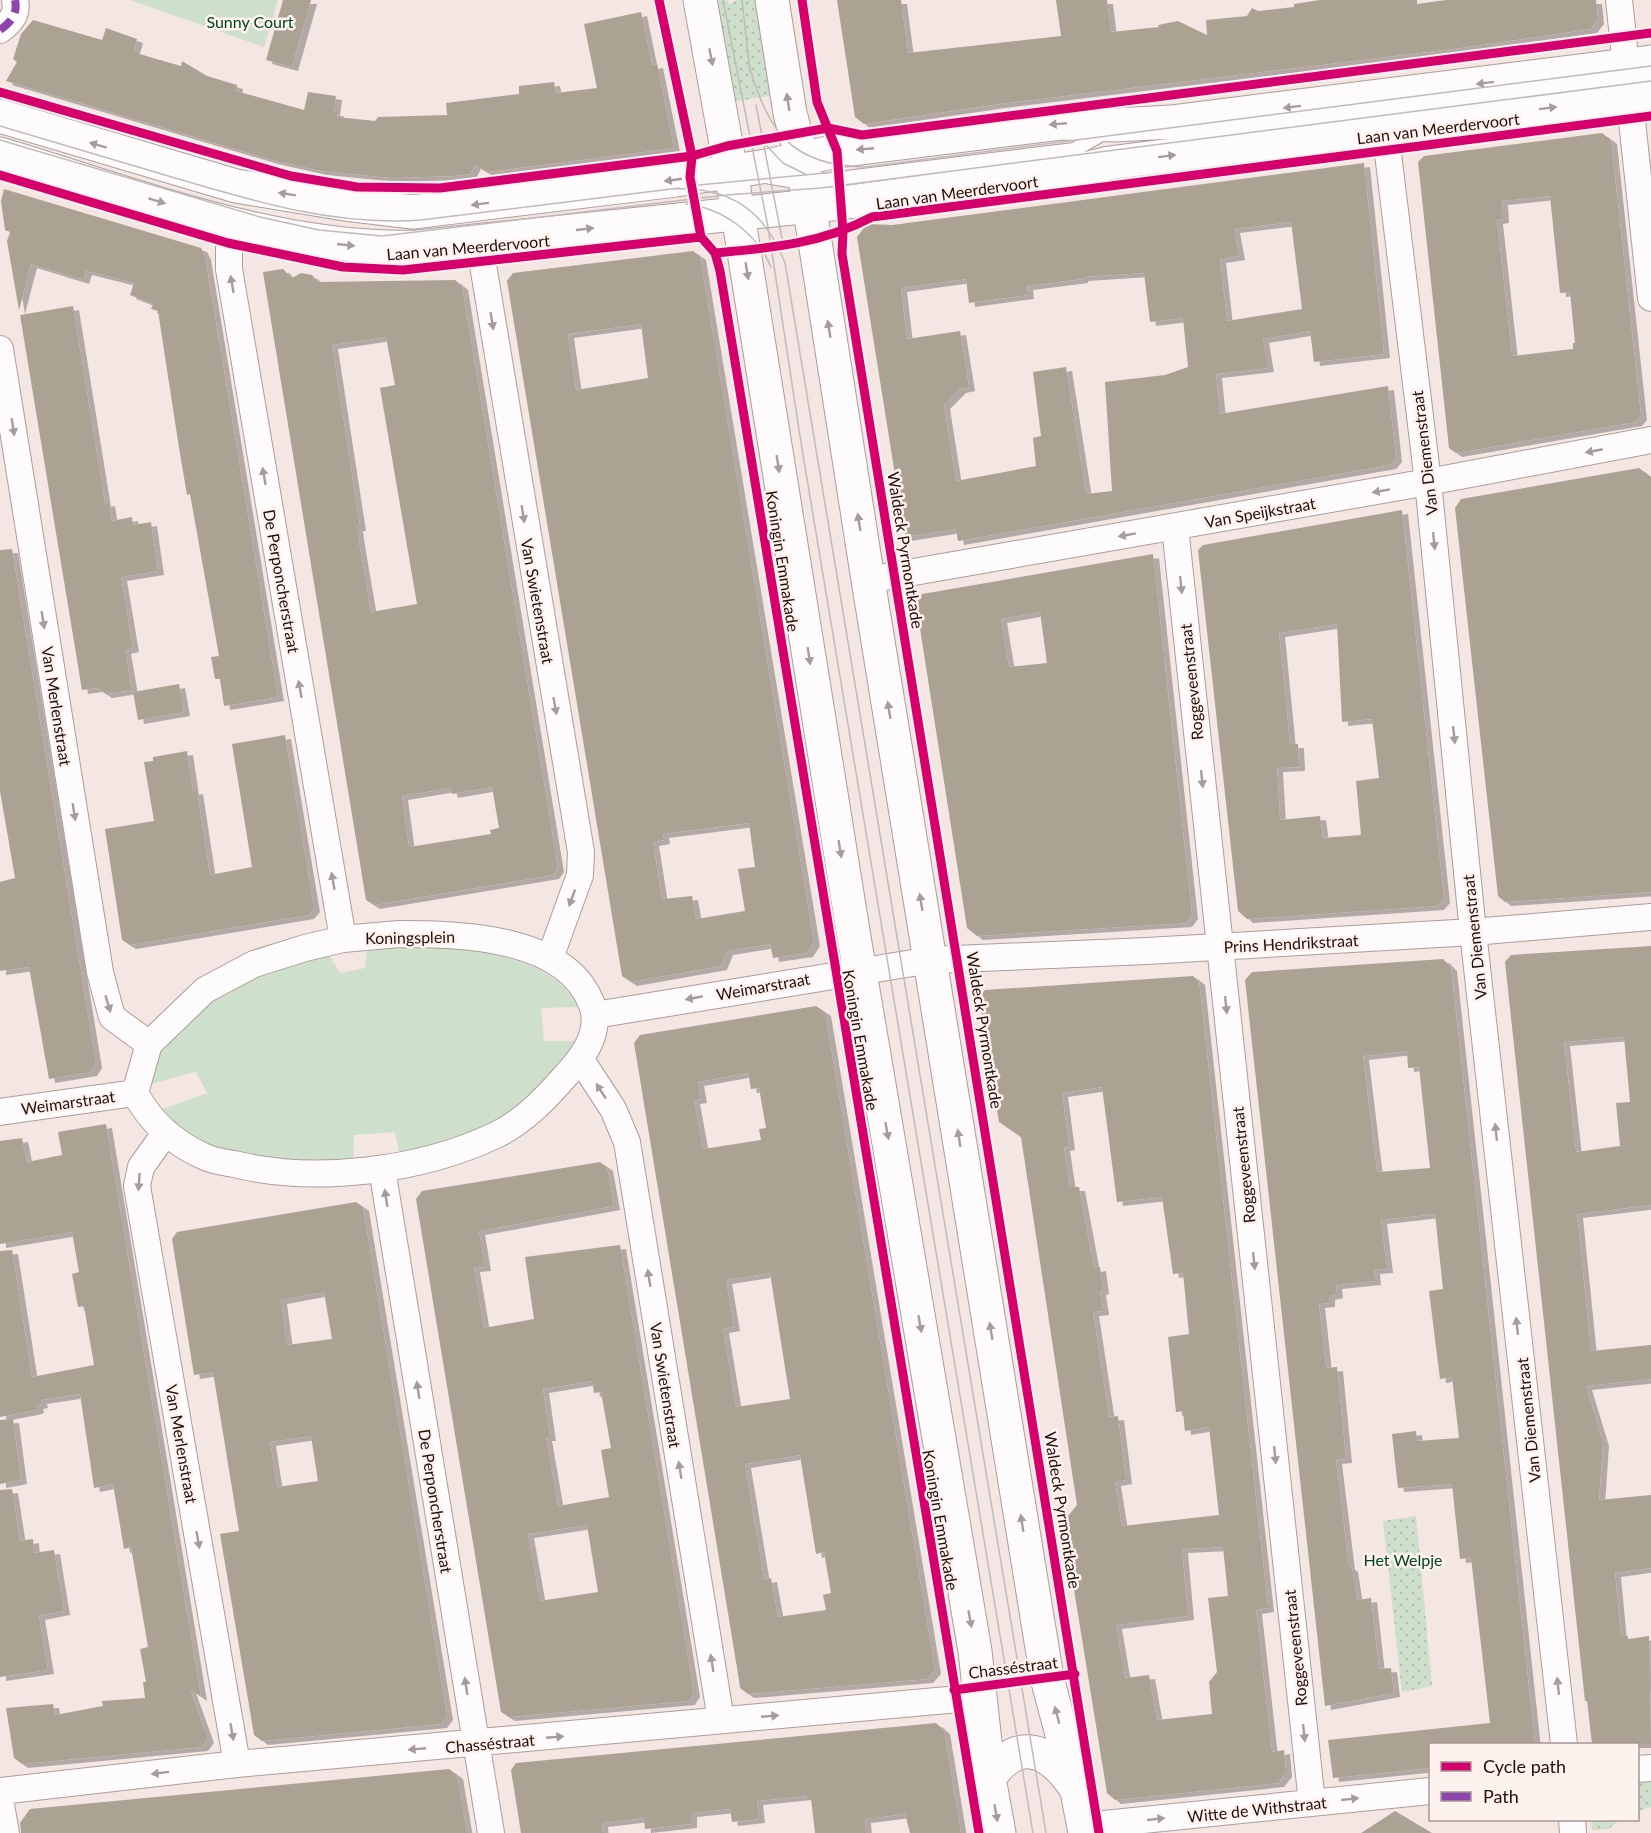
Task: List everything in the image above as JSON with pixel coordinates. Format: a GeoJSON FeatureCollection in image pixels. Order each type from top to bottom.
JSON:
{"type":"FeatureCollection","features":[{"type":"Feature","properties":{"kind":"main road","name":"Koningin Emmakade"},"geometry":{"type":"LineString","coordinates":[[700,0],[738,213],[860,970],[981,1697],[989,1778],[999,1833]]}},
{"type":"Feature","properties":{"kind":"main road"},"geometry":{"type":"LineString","coordinates":[[772,0],[790,113],[806,182],[868,580],[1047,1678],[1085,1829]]}},
{"type":"Feature","properties":{"kind":"main road","name":"Laan van Meerdervoort"},"geometry":{"type":"LineString","coordinates":[[0,116],[236,186],[413,212],[731,171],[806,182],[1068,173],[1109,163],[1385,129],[1640,80]]}},
{"type":"Feature","properties":{"kind":"main road","name":"Laan van Meerdervoort"},"geometry":{"type":"LineString","coordinates":[[0,154],[229,222],[296,238],[346,246],[417,247],[738,213],[806,182],[837,151],[1062,123],[1116,125],[1171,122],[1640,80]]}},
{"type":"Feature","properties":{"kind":"main road"},"geometry":{"type":"LineString","coordinates":[[989,1778],[1011,1755],[1032,1752],[1051,1758],[1062,1768],[1077,1791]]}},
{"type":"Feature","properties":{"kind":"street"},"geometry":{"type":"LineString","coordinates":[[0,30],[10,22],[17,10],[15,0]]}},
{"type":"Feature","properties":{"kind":"street"},"geometry":{"type":"LineString","coordinates":[[1619,0],[1640,80],[1651,298]]}},
{"type":"Feature","properties":{"kind":"street","name":"Van Diemenstraat"},"geometry":{"type":"LineString","coordinates":[[1385,129],[1428,482],[1473,932],[1564,1743]]}},
{"type":"Feature","properties":{"kind":"street","name":"De Perponcherstraat"},"geometry":{"type":"LineString","coordinates":[[229,222],[229,268],[342,939]]}},
{"type":"Feature","properties":{"kind":"street","name":"Van Swietenstraat"},"geometry":{"type":"LineString","coordinates":[[479,241],[580,852],[580,875],[550,957]]}},
{"type":"Feature","properties":{"kind":"street","name":"Van Merlenstraat"},"geometry":{"type":"LineString","coordinates":[[0,349],[100,972],[112,1017],[149,1044]]}},
{"type":"Feature","properties":{"kind":"street","name":"Van Speijkstraat"},"geometry":{"type":"LineString","coordinates":[[868,580],[1428,482],[1651,440]]}},
{"type":"Feature","properties":{"kind":"street","name":"Roggeveenstraat"},"geometry":{"type":"LineString","coordinates":[[1175,527],[1312,1803]]}},
{"type":"Feature","properties":{"kind":"street","name":"Prins Hendrikstraat"},"geometry":{"type":"LineString","coordinates":[[931,960],[1220,947],[1473,932],[1651,917]]}},
{"type":"Feature","properties":{"kind":"street","name":"Koningsplein"},"geometry":{"type":"LineString","coordinates":[[149,1044],[205,990],[254,964],[342,939],[399,934],[455,934],[508,944],[550,957],[575,976],[587,992],[595,1015]]}},
{"type":"Feature","properties":{"kind":"street","name":"Weimarstraat"},"geometry":{"type":"LineString","coordinates":[[595,1015],[931,960]]}},
{"type":"Feature","properties":{"kind":"street"},"geometry":{"type":"LineString","coordinates":[[149,1044],[135,1093],[146,1114],[166,1132],[204,1157],[258,1170],[318,1174],[382,1169],[440,1155],[497,1135],[539,1106],[581,1060],[594,1030],[595,1015]]}},
{"type":"Feature","properties":{"kind":"street","name":"Van Swietenstraat"},"geometry":{"type":"LineString","coordinates":[[581,1060],[613,1109],[627,1142],[721,1720]]}},
{"type":"Feature","properties":{"kind":"street","name":"Weimarstraat"},"geometry":{"type":"LineString","coordinates":[[0,1112],[135,1093]]}},
{"type":"Feature","properties":{"kind":"street","name":"Van Merlenstraat"},"geometry":{"type":"LineString","coordinates":[[166,1132],[141,1167],[137,1186],[237,1764]]}},
{"type":"Feature","properties":{"kind":"street","name":"De Perponcherstraat"},"geometry":{"type":"LineString","coordinates":[[382,1169],[491,1833]]}},
{"type":"Feature","properties":{"kind":"street","name":"Chasséstraat"},"geometry":{"type":"LineString","coordinates":[[0,1791],[237,1764],[981,1697]]}},
{"type":"Feature","properties":{"kind":"street","name":"Witte de Withstraat"},"geometry":{"type":"LineString","coordinates":[[1085,1829],[1429,1791]]}},
{"type":"Feature","properties":{"kind":"street"},"geometry":{"type":"LineString","coordinates":[[0,1799],[6,1833]]}},
{"type":"Feature","properties":{"kind":"lane","name":"Laan van Meerdervoort"},"geometry":{"type":"LineString","coordinates":[[806,182],[1074,150],[1116,125]]}},
{"type":"Feature","properties":{"kind":"lane","name":"Laan van Meerdervoort"},"geometry":{"type":"LineString","coordinates":[[1074,150],[1109,163]]}},
{"type":"Feature","properties":{"kind":"green space","name":"Sunny Court"},"geometry":{"type":"Polygon","coordinates":[[[130,0],[278,0],[264,47],[130,0]]]}},
{"type":"Feature","properties":{"kind":"green space"},"geometry":{"type":"Polygon","coordinates":[[[714,0],[728,0],[729,4],[737,0],[758,0],[775,95],[731,102],[714,0]]]}},
{"type":"Feature","properties":{"kind":"green space"},"geometry":{"type":"Polygon","coordinates":[[[368,944],[453,948],[514,960],[541,971],[563,986],[578,1007],[541,1008],[544,1041],[578,1041],[566,1066],[518,1110],[472,1134],[400,1156],[395,1132],[354,1135],[353,1163],[257,1161],[188,1139],[157,1111],[207,1093],[196,1072],[150,1084],[159,1042],[233,984],[328,953],[340,973],[365,968],[368,944]]]}},
{"type":"Feature","properties":{"kind":"green space","name":"Het Welpje"},"geometry":{"type":"Polygon","coordinates":[[[1416,1516],[1432,1686],[1402,1692],[1383,1521],[1416,1516]]]}},
{"type":"Feature","properties":{"kind":"green space"},"geometry":{"type":"Polygon","coordinates":[[[1651,1780],[1651,1807],[1639,1811],[1639,1781],[1651,1780]]]}},
{"type":"Feature","properties":{"kind":"green space"},"geometry":{"type":"Polygon","coordinates":[[[1591,1821],[1618,1821],[1609,1829],[1592,1830],[1591,1821]]]}},
{"type":"Feature","properties":{"kind":"building"},"geometry":{"type":"Polygon","coordinates":[[[283,0],[311,0],[292,67],[266,60],[283,0]]]}},
{"type":"Feature","properties":{"kind":"building"},"geometry":{"type":"Polygon","coordinates":[[[837,0],[901,0],[908,53],[1061,36],[1056,0],[1107,0],[1111,32],[1159,27],[1158,25],[1178,21],[1207,35],[1206,20],[1247,16],[1252,8],[1258,11],[1294,7],[1294,4],[1320,0],[1417,0],[1417,4],[1446,0],[1596,0],[1598,20],[1591,29],[1460,48],[999,104],[864,124],[855,117],[837,0]]]}},
{"type":"Feature","properties":{"kind":"building"},"geometry":{"type":"Polygon","coordinates":[[[641,12],[652,65],[657,64],[674,148],[487,172],[475,165],[470,174],[452,176],[392,178],[321,171],[272,160],[6,81],[17,62],[13,59],[21,34],[33,20],[102,40],[106,28],[137,39],[134,50],[140,52],[139,54],[181,66],[182,61],[207,76],[237,85],[236,91],[304,110],[308,92],[336,96],[334,112],[338,112],[337,117],[375,121],[378,117],[447,115],[446,103],[519,94],[519,86],[554,82],[556,93],[597,88],[584,24],[641,12]]]}},
{"type":"Feature","properties":{"kind":"building"},"geometry":{"type":"Polygon","coordinates":[[[1602,133],[1611,140],[1641,416],[1636,422],[1456,453],[1449,448],[1418,162],[1424,156],[1602,133]],[[1550,196],[1502,201],[1503,219],[1497,220],[1512,356],[1573,349],[1573,343],[1575,343],[1570,292],[1560,293],[1550,196]]]}},
{"type":"Feature","properties":{"kind":"building"},"geometry":{"type":"Polygon","coordinates":[[[1364,163],[1384,354],[1314,362],[1310,331],[1263,339],[1268,368],[1216,374],[1220,414],[1388,386],[1396,458],[1390,465],[958,541],[956,529],[905,537],[857,237],[867,224],[892,225],[1364,163]],[[1291,222],[1234,229],[1239,256],[1220,259],[1227,321],[1302,309],[1291,222]],[[1144,273],[1082,277],[1082,279],[1027,286],[1028,295],[969,303],[966,279],[901,288],[907,339],[960,331],[969,387],[960,389],[944,405],[956,481],[1036,466],[1033,438],[1041,436],[1033,372],[1066,367],[1086,494],[1112,491],[1105,382],[1165,375],[1188,367],[1183,318],[1150,322],[1144,273]]]}},
{"type":"Feature","properties":{"kind":"building"},"geometry":{"type":"Polygon","coordinates":[[[4,189],[201,248],[205,256],[278,697],[224,706],[220,679],[215,679],[211,657],[219,656],[190,494],[187,495],[158,311],[151,309],[153,304],[130,295],[134,283],[86,271],[83,280],[31,264],[19,310],[7,241],[10,232],[5,230],[1,201],[4,189]]]}},
{"type":"Feature","properties":{"kind":"building"},"geometry":{"type":"Polygon","coordinates":[[[693,251],[700,256],[814,942],[807,953],[773,958],[770,944],[727,951],[721,966],[631,982],[622,976],[507,281],[513,273],[693,251]],[[641,324],[568,334],[576,390],[648,378],[641,324]],[[749,823],[663,834],[664,840],[653,842],[662,899],[692,896],[696,919],[745,911],[738,869],[755,867],[749,823]]]}},
{"type":"Feature","properties":{"kind":"building"},"geometry":{"type":"Polygon","coordinates":[[[283,269],[292,278],[301,273],[312,275],[318,282],[455,280],[462,286],[558,868],[553,875],[374,905],[366,900],[263,272],[283,269]],[[386,337],[332,345],[371,612],[417,604],[380,388],[395,385],[386,337]],[[492,787],[452,794],[450,788],[402,796],[409,847],[491,834],[490,830],[499,828],[492,787]]]}},
{"type":"Feature","properties":{"kind":"building"},"geometry":{"type":"Polygon","coordinates":[[[73,306],[105,503],[109,502],[112,521],[132,517],[133,525],[151,522],[158,571],[121,577],[133,648],[125,650],[132,690],[106,694],[97,688],[82,690],[20,315],[73,306]]]}},
{"type":"Feature","properties":{"kind":"building"},"geometry":{"type":"Polygon","coordinates":[[[1639,468],[1651,477],[1651,892],[1505,902],[1498,896],[1455,508],[1461,499],[1639,468]]]}},
{"type":"Feature","properties":{"kind":"building"},"geometry":{"type":"Polygon","coordinates":[[[1402,510],[1444,899],[1438,906],[1247,919],[1238,911],[1198,550],[1203,545],[1402,510]],[[1337,624],[1279,633],[1290,744],[1298,744],[1299,767],[1277,768],[1280,820],[1320,816],[1323,838],[1361,835],[1356,781],[1379,778],[1372,719],[1342,722],[1337,624]]]}},
{"type":"Feature","properties":{"kind":"building"},"geometry":{"type":"Polygon","coordinates":[[[12,549],[96,1064],[91,1072],[49,1079],[29,967],[0,971],[0,882],[15,878],[0,791],[0,550],[12,549]]]}},
{"type":"Feature","properties":{"kind":"building"},"geometry":{"type":"Polygon","coordinates":[[[1153,554],[1192,915],[1186,923],[977,936],[967,928],[916,603],[922,594],[1153,554]],[[1040,612],[1001,619],[1009,667],[1047,663],[1040,612]]]}},
{"type":"Feature","properties":{"kind":"building"},"geometry":{"type":"Polygon","coordinates":[[[179,684],[184,712],[138,720],[133,692],[179,684]]]}},
{"type":"Feature","properties":{"kind":"building"},"geometry":{"type":"Polygon","coordinates":[[[285,735],[314,908],[308,915],[130,945],[122,940],[105,829],[154,821],[144,762],[153,761],[153,757],[187,751],[193,791],[197,790],[210,875],[252,867],[232,744],[285,735]]]}},
{"type":"Feature","properties":{"kind":"building"},"geometry":{"type":"Polygon","coordinates":[[[1651,946],[1651,1205],[1577,1214],[1591,1351],[1651,1345],[1651,1379],[1586,1386],[1603,1442],[1599,1500],[1651,1495],[1651,1568],[1615,1573],[1621,1636],[1628,1636],[1628,1639],[1649,1636],[1651,1744],[1592,1743],[1587,1701],[1585,1701],[1505,962],[1511,955],[1651,946]],[[1624,1037],[1564,1042],[1576,1152],[1620,1146],[1616,1103],[1630,1102],[1624,1037]]]}},
{"type":"Feature","properties":{"kind":"building"},"geometry":{"type":"Polygon","coordinates":[[[1443,959],[1451,967],[1535,1743],[1429,1743],[1429,1768],[1333,1778],[1328,1740],[1490,1723],[1471,1558],[1460,1559],[1452,1484],[1398,1488],[1395,1462],[1392,1434],[1416,1431],[1417,1441],[1459,1438],[1452,1377],[1440,1379],[1429,1291],[1443,1289],[1435,1214],[1381,1220],[1387,1269],[1374,1270],[1375,1281],[1336,1285],[1337,1294],[1329,1296],[1329,1303],[1319,1304],[1326,1368],[1337,1367],[1346,1459],[1336,1460],[1349,1566],[1352,1568],[1357,1600],[1371,1598],[1379,1669],[1391,1668],[1394,1693],[1325,1706],[1245,980],[1252,972],[1443,959]],[[1407,1051],[1363,1056],[1377,1172],[1430,1168],[1419,1067],[1408,1068],[1407,1051]]]}},
{"type":"Feature","properties":{"kind":"building"},"geometry":{"type":"Polygon","coordinates":[[[1193,976],[1199,981],[1268,1608],[1256,1610],[1272,1752],[1284,1750],[1286,1773],[1278,1783],[1115,1800],[1107,1793],[1063,1522],[1077,1505],[1021,1137],[999,1122],[979,997],[985,990],[1193,976]],[[1102,1087],[1062,1093],[1069,1146],[1064,1147],[1070,1187],[1079,1187],[1094,1268],[1100,1267],[1103,1311],[1093,1312],[1109,1417],[1118,1416],[1126,1480],[1115,1482],[1122,1526],[1219,1515],[1209,1427],[1185,1431],[1183,1411],[1176,1412],[1168,1337],[1189,1334],[1183,1273],[1173,1274],[1162,1197],[1117,1202],[1102,1087]],[[1223,1547],[1182,1549],[1188,1616],[1116,1625],[1125,1678],[1149,1675],[1157,1720],[1212,1714],[1209,1682],[1217,1672],[1208,1598],[1228,1596],[1223,1547]]]}},
{"type":"Feature","properties":{"kind":"building"},"geometry":{"type":"Polygon","coordinates":[[[816,1006],[825,1012],[935,1670],[927,1679],[748,1694],[740,1688],[634,1043],[640,1035],[816,1006]],[[748,1073],[698,1082],[701,1099],[694,1100],[703,1149],[761,1140],[759,1129],[766,1128],[759,1088],[751,1089],[748,1073]],[[770,1273],[726,1280],[734,1327],[723,1329],[736,1407],[790,1399],[770,1273]],[[800,1455],[745,1464],[764,1579],[771,1578],[778,1617],[826,1610],[823,1595],[831,1593],[824,1552],[816,1554],[800,1455]]]}},
{"type":"Feature","properties":{"kind":"building"},"geometry":{"type":"Polygon","coordinates":[[[106,1124],[201,1697],[190,1689],[208,1739],[202,1747],[22,1764],[14,1758],[6,1708],[53,1704],[55,1715],[103,1706],[102,1701],[145,1698],[143,1682],[146,1682],[140,1649],[148,1647],[131,1547],[124,1549],[113,1484],[94,1488],[80,1394],[41,1400],[42,1404],[37,1405],[38,1409],[0,1417],[0,1251],[12,1250],[32,1377],[94,1365],[84,1306],[78,1307],[72,1274],[79,1272],[72,1232],[0,1244],[0,1141],[22,1138],[27,1162],[62,1155],[58,1132],[106,1124]]]}},
{"type":"Feature","properties":{"kind":"building"},"geometry":{"type":"Polygon","coordinates":[[[600,1162],[607,1167],[614,1206],[479,1231],[485,1267],[474,1268],[484,1328],[534,1319],[525,1257],[620,1245],[694,1693],[689,1701],[509,1717],[501,1712],[416,1199],[422,1191],[600,1162]],[[592,1381],[543,1389],[550,1437],[546,1437],[558,1506],[609,1497],[601,1450],[611,1448],[601,1392],[594,1393],[592,1381]],[[587,1525],[528,1534],[540,1601],[598,1592],[587,1525]]]}},
{"type":"Feature","properties":{"kind":"building"},"geometry":{"type":"Polygon","coordinates":[[[356,1202],[363,1207],[447,1716],[441,1724],[262,1741],[254,1735],[220,1534],[239,1531],[213,1372],[194,1375],[172,1239],[177,1232],[356,1202]],[[324,1292],[281,1300],[287,1345],[332,1339],[324,1292]],[[311,1436],[270,1442],[277,1487],[318,1481],[311,1436]]]}},
{"type":"Feature","properties":{"kind":"building"},"geometry":{"type":"Polygon","coordinates":[[[13,1419],[21,1480],[0,1484],[0,1420],[13,1419]]]}},
{"type":"Feature","properties":{"kind":"building"},"geometry":{"type":"Polygon","coordinates":[[[12,1489],[20,1541],[33,1539],[34,1553],[54,1550],[64,1611],[39,1616],[48,1670],[0,1677],[0,1490],[12,1489]]]}},
{"type":"Feature","properties":{"kind":"building"},"geometry":{"type":"Polygon","coordinates":[[[936,1723],[944,1730],[961,1833],[910,1833],[905,1814],[865,1819],[866,1833],[815,1833],[811,1799],[807,1799],[806,1796],[757,1801],[759,1819],[732,1822],[730,1809],[691,1813],[691,1824],[645,1829],[644,1818],[602,1823],[603,1833],[521,1833],[511,1770],[516,1763],[936,1723]]]}},
{"type":"Feature","properties":{"kind":"building"},"geometry":{"type":"Polygon","coordinates":[[[449,1769],[457,1775],[467,1833],[21,1833],[20,1823],[30,1809],[449,1769]]]}},
{"type":"Feature","properties":{"kind":"building"},"geometry":{"type":"Polygon","coordinates":[[[1395,1811],[1432,1833],[1361,1833],[1395,1811]]]}},
{"type":"Feature","properties":{"kind":"tram line"},"geometry":{"type":"LineString","coordinates":[[723,0],[768,227],[802,449],[1033,1833]]}},
{"type":"Feature","properties":{"kind":"tram line"},"geometry":{"type":"LineString","coordinates":[[742,0],[750,72]]}},
{"type":"Feature","properties":{"kind":"tram line"},"geometry":{"type":"LineString","coordinates":[[749,66],[765,109],[775,127],[787,141],[801,152],[819,160],[840,165],[866,167],[1651,66]]}},
{"type":"Feature","properties":{"kind":"tram line"},"geometry":{"type":"LineString","coordinates":[[0,140],[260,217],[319,230],[382,236],[726,195],[821,188],[1651,81]]}},
{"type":"Feature","properties":{"kind":"tram line"},"geometry":{"type":"LineString","coordinates":[[756,105],[784,249]]}},
{"type":"Feature","properties":{"kind":"tram line"},"geometry":{"type":"LineString","coordinates":[[0,126],[236,196],[327,216],[358,219],[421,220],[679,188]]}},
{"type":"Feature","properties":{"kind":"tram line"},"geometry":{"type":"LineString","coordinates":[[763,142],[783,163],[805,174]]}},
{"type":"Feature","properties":{"kind":"tram line"},"geometry":{"type":"LineString","coordinates":[[699,185],[846,171]]}},
{"type":"Feature","properties":{"kind":"tram line"},"geometry":{"type":"LineString","coordinates":[[671,189],[710,192],[742,205],[766,228],[785,263],[1046,1833]]}},
{"type":"Feature","properties":{"kind":"tram line"},"geometry":{"type":"LineString","coordinates":[[686,204],[712,211],[737,224],[757,243],[771,267]]}},
{"type":"Feature","properties":{"kind":"marked path"},"geometry":{"type":"LineString","coordinates":[[0,30],[13,17],[15,0]]}},
{"type":"Feature","properties":{"kind":"cycle path"},"geometry":{"type":"LineString","coordinates":[[659,0],[692,156],[690,177],[701,237]]}},
{"type":"Feature","properties":{"kind":"cycle path","name":"Waldeck Pyrmontkade"},"geometry":{"type":"LineString","coordinates":[[802,0],[817,102],[837,151],[843,232],[842,254],[1099,1833]]}},
{"type":"Feature","properties":{"kind":"cycle path"},"geometry":{"type":"LineString","coordinates":[[0,92],[291,176],[357,187],[440,188],[692,156],[727,146],[828,128],[862,135],[1651,33]]}},
{"type":"Feature","properties":{"kind":"cycle path"},"geometry":{"type":"LineString","coordinates":[[715,253],[776,247],[815,239],[872,217],[1651,116]]}},
{"type":"Feature","properties":{"kind":"cycle path"},"geometry":{"type":"LineString","coordinates":[[0,175],[228,243],[343,267],[403,270],[701,237]]}},
{"type":"Feature","properties":{"kind":"cycle path"},"geometry":{"type":"LineString","coordinates":[[701,237],[715,253],[720,271],[979,1833]]}},
{"type":"Feature","properties":{"kind":"cycle path"},"geometry":{"type":"LineString","coordinates":[[954,1690],[1075,1674]]}}]}
